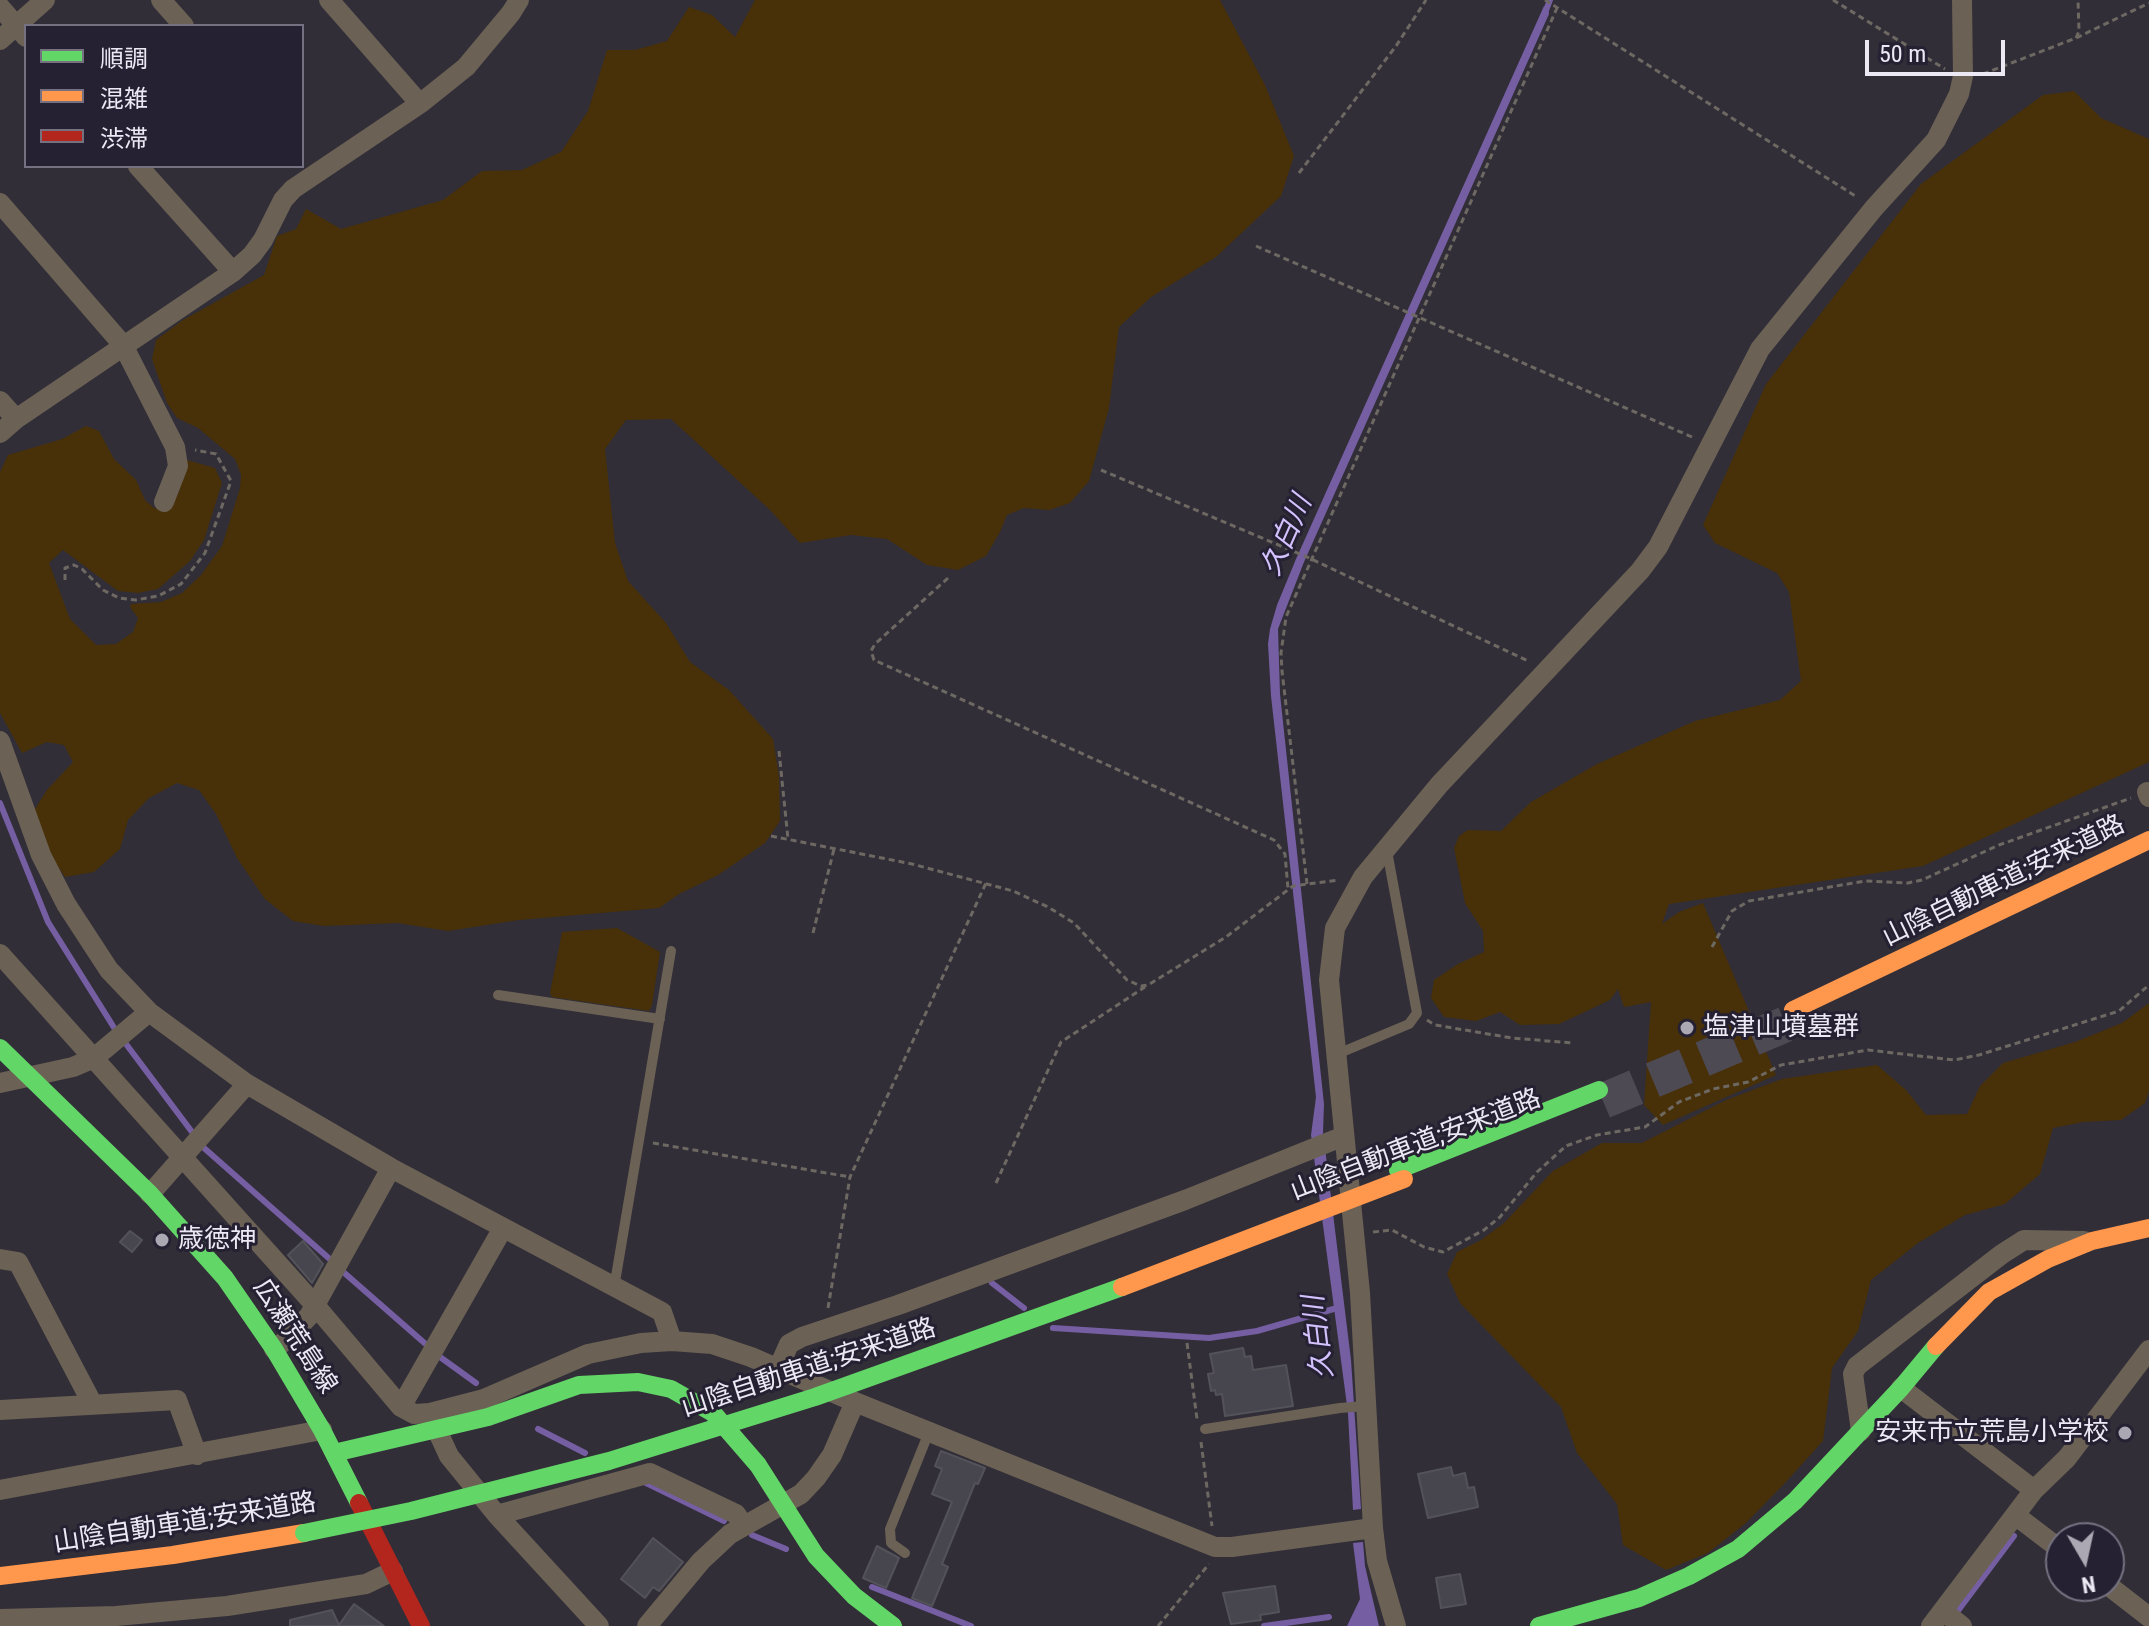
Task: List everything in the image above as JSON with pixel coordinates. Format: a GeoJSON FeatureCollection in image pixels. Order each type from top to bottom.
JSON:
{"type":"FeatureCollection","features":[{"type":"Feature","properties":{"kind":"main road","name":"山陰自動車道;安来道路"},"geometry":{"type":"LineString","coordinates":[[2149,840],[1796,1014],[2149,854]]}},
{"type":"Feature","properties":{"kind":"main road","name":"広瀬荒島線"},"geometry":{"type":"LineString","coordinates":[[0,1048],[150,1194],[225,1278],[274,1349],[322,1430],[421,1626]]}},
{"type":"Feature","properties":{"kind":"main road","name":"山陰自動車道;安来道路"},"geometry":{"type":"LineString","coordinates":[[0,1565],[172,1547],[411,1511],[609,1461],[815,1397],[1172,1269],[1601,1096]]}},
{"type":"Feature","properties":{"kind":"main road"},"geometry":{"type":"LineString","coordinates":[[1539,1626],[1639,1598],[1689,1576],[1738,1549],[1795,1501],[1901,1388],[1927,1355],[1989,1292],[2048,1259],[2092,1241],[2149,1228]]}},
{"type":"Feature","properties":{"kind":"main road"},"geometry":{"type":"LineString","coordinates":[[334,1453],[488,1417],[579,1385],[622,1382],[660,1386],[697,1402],[713,1413],[758,1465],[816,1556],[862,1604],[893,1626]]}},
{"type":"Feature","properties":{"kind":"main road","name":"山陰自動車道;安来道路"},"geometry":{"type":"LineString","coordinates":[[0,1576],[173,1555],[303,1528]]}},
{"type":"Feature","properties":{"kind":"street"},"geometry":{"type":"LineString","coordinates":[[26,24],[45,0]]}},
{"type":"Feature","properties":{"kind":"street"},"geometry":{"type":"LineString","coordinates":[[161,0],[182,24]]}},
{"type":"Feature","properties":{"kind":"street"},"geometry":{"type":"LineString","coordinates":[[329,0],[414,97]]}},
{"type":"Feature","properties":{"kind":"street"},"geometry":{"type":"LineString","coordinates":[[0,433],[123,345],[233,272],[263,240],[283,200],[307,168],[421,103],[466,67],[519,0]]}},
{"type":"Feature","properties":{"kind":"street"},"geometry":{"type":"LineString","coordinates":[[1396,1626],[1377,1561],[1373,1528],[1363,1406],[1360,1293],[1329,980],[1335,928],[1363,877],[1439,785],[1640,571],[1658,547],[1760,349],[1874,208],[1936,140],[1953,109],[1963,76],[1962,0]]}},
{"type":"Feature","properties":{"kind":"street"},"geometry":{"type":"LineString","coordinates":[[0,7],[21,31],[0,40]]}},
{"type":"Feature","properties":{"kind":"street"},"geometry":{"type":"LineString","coordinates":[[140,168],[233,272]]}},
{"type":"Feature","properties":{"kind":"street"},"geometry":{"type":"LineString","coordinates":[[0,203],[123,345],[175,450],[178,466],[164,502]]}},
{"type":"Feature","properties":{"kind":"street"},"geometry":{"type":"LineString","coordinates":[[0,401],[16,419]]}},
{"type":"Feature","properties":{"kind":"street"},"geometry":{"type":"LineString","coordinates":[[0,741],[41,855],[66,904],[109,970],[149,1012],[247,1084],[391,1168],[662,1312],[672,1341]]}},
{"type":"Feature","properties":{"kind":"street"},"geometry":{"type":"LineString","coordinates":[[0,954],[314,1304],[401,1407],[414,1414],[484,1399],[588,1354],[641,1343],[672,1341],[712,1344],[1215,1547],[1373,1528]]}},
{"type":"Feature","properties":{"kind":"street"},"geometry":{"type":"LineString","coordinates":[[0,1083],[73,1067],[94,1058],[149,1012]]}},
{"type":"Feature","properties":{"kind":"street"},"geometry":{"type":"LineString","coordinates":[[150,1194],[247,1084]]}},
{"type":"Feature","properties":{"kind":"street"},"geometry":{"type":"LineString","coordinates":[[778,1369],[789,1344],[1185,1200],[1344,1136]]}},
{"type":"Feature","properties":{"kind":"street"},"geometry":{"type":"LineString","coordinates":[[274,1349],[309,1316],[391,1168]]}},
{"type":"Feature","properties":{"kind":"street"},"geometry":{"type":"LineString","coordinates":[[401,1407],[503,1228]]}},
{"type":"Feature","properties":{"kind":"street"},"geometry":{"type":"LineString","coordinates":[[1861,1431],[1853,1374],[1857,1366],[2024,1240],[2092,1241]]}},
{"type":"Feature","properties":{"kind":"street"},"geometry":{"type":"LineString","coordinates":[[0,1259],[18,1262],[92,1403]]}},
{"type":"Feature","properties":{"kind":"street"},"geometry":{"type":"LineString","coordinates":[[1962,1626],[1937,1618],[2034,1490],[2067,1458],[2149,1350]]}},
{"type":"Feature","properties":{"kind":"street"},"geometry":{"type":"LineString","coordinates":[[1901,1388],[2034,1490]]}},
{"type":"Feature","properties":{"kind":"street"},"geometry":{"type":"LineString","coordinates":[[0,1410],[177,1400],[197,1455]]}},
{"type":"Feature","properties":{"kind":"street"},"geometry":{"type":"LineString","coordinates":[[647,1626],[701,1561],[730,1534],[801,1494],[816,1478],[832,1455],[855,1402]]}},
{"type":"Feature","properties":{"kind":"street"},"geometry":{"type":"LineString","coordinates":[[0,1490],[322,1430]]}},
{"type":"Feature","properties":{"kind":"street"},"geometry":{"type":"LineString","coordinates":[[437,1430],[449,1456],[497,1515],[599,1626]]}},
{"type":"Feature","properties":{"kind":"street"},"geometry":{"type":"LineString","coordinates":[[497,1515],[650,1473],[736,1514],[744,1526]]}},
{"type":"Feature","properties":{"kind":"street"},"geometry":{"type":"LineString","coordinates":[[2015,1515],[2045,1538]]}},
{"type":"Feature","properties":{"kind":"street"},"geometry":{"type":"LineString","coordinates":[[0,1619],[116,1616],[227,1606],[366,1584],[393,1571]]}},
{"type":"Feature","properties":{"kind":"street"},"geometry":{"type":"LineString","coordinates":[[2125,1598],[2149,1617]]}},
{"type":"Feature","properties":{"kind":"street"},"geometry":{"type":"LineString","coordinates":[[203,1626],[227,1606]]}},
{"type":"Feature","properties":{"kind":"lane"},"geometry":{"type":"LineString","coordinates":[[1335,1055],[1409,1024],[1417,1013],[1387,851]]}},
{"type":"Feature","properties":{"kind":"lane"},"geometry":{"type":"LineString","coordinates":[[614,1288],[671,951]]}},
{"type":"Feature","properties":{"kind":"lane"},"geometry":{"type":"LineString","coordinates":[[498,995],[660,1019]]}},
{"type":"Feature","properties":{"kind":"lane"},"geometry":{"type":"LineString","coordinates":[[1201,1429],[1363,1406]]}},
{"type":"Feature","properties":{"kind":"lane"},"geometry":{"type":"LineString","coordinates":[[905,1553],[891,1543],[890,1529],[929,1432]]}},
{"type":"Feature","properties":{"kind":"path"},"geometry":{"type":"LineString","coordinates":[[1299,173],[1396,46],[1426,0]]}},
{"type":"Feature","properties":{"kind":"path"},"geometry":{"type":"LineString","coordinates":[[1546,0],[1874,208]]}},
{"type":"Feature","properties":{"kind":"path"},"geometry":{"type":"LineString","coordinates":[[1833,0],[1936,66],[1963,76],[1983,74],[2076,38],[2149,3]]}},
{"type":"Feature","properties":{"kind":"path"},"geometry":{"type":"LineString","coordinates":[[2076,38],[2079,31],[2078,0]]}},
{"type":"Feature","properties":{"kind":"path"},"geometry":{"type":"LineString","coordinates":[[1305,884],[1281,653],[1286,617],[1308,558],[1556,7]]}},
{"type":"Feature","properties":{"kind":"path"},"geometry":{"type":"LineString","coordinates":[[1256,246],[1710,445]]}},
{"type":"Feature","properties":{"kind":"path"},"geometry":{"type":"LineString","coordinates":[[65,580],[65,568],[74,565],[103,590],[119,598],[136,600],[158,596],[181,584],[193,571],[205,553],[231,481],[216,454],[175,450]]}},
{"type":"Feature","properties":{"kind":"path"},"geometry":{"type":"LineString","coordinates":[[1101,470],[1298,553],[1522,657],[1545,672]]}},
{"type":"Feature","properties":{"kind":"path"},"geometry":{"type":"LineString","coordinates":[[948,578],[875,644],[871,651],[874,660],[1274,840],[1285,854],[1288,889]]}},
{"type":"Feature","properties":{"kind":"path"},"geometry":{"type":"LineString","coordinates":[[779,751],[788,840]]}},
{"type":"Feature","properties":{"kind":"path"},"geometry":{"type":"LineString","coordinates":[[1712,947],[1728,916],[1749,901],[1865,881],[1908,883],[1922,880],[2013,839],[2148,794]]}},
{"type":"Feature","properties":{"kind":"path"},"geometry":{"type":"LineString","coordinates":[[771,836],[986,882],[1013,891],[1065,917],[1082,929],[1127,980],[1137,986],[1148,985]]}},
{"type":"Feature","properties":{"kind":"path"},"geometry":{"type":"LineString","coordinates":[[813,933],[834,849]]}},
{"type":"Feature","properties":{"kind":"path"},"geometry":{"type":"LineString","coordinates":[[996,1183],[1061,1042],[1226,937],[1293,886],[1363,877]]}},
{"type":"Feature","properties":{"kind":"path"},"geometry":{"type":"LineString","coordinates":[[829,1328],[828,1308],[850,1177],[986,882]]}},
{"type":"Feature","properties":{"kind":"path"},"geometry":{"type":"LineString","coordinates":[[1369,1232],[1392,1230],[1424,1247],[1443,1252],[1484,1230],[1500,1217],[1537,1172],[1566,1146],[1597,1135],[1645,1127],[1679,1102],[1702,1093],[1748,1082],[1781,1065],[1868,1050],[1954,1060],[1979,1055],[2119,1011],[2149,985]]}},
{"type":"Feature","properties":{"kind":"path"},"geometry":{"type":"LineString","coordinates":[[1417,1013],[1435,1025],[1512,1038],[1572,1043]]}},
{"type":"Feature","properties":{"kind":"path"},"geometry":{"type":"LineString","coordinates":[[639,1140],[850,1177]]}},
{"type":"Feature","properties":{"kind":"path"},"geometry":{"type":"LineString","coordinates":[[1158,1626],[1207,1567],[1215,1547],[1187,1343]]}},
{"type":"Feature","properties":{"kind":"shaded area"},"geometry":{"type":"Polygon","coordinates":[[[755,0],[1220,0],[1265,85],[1294,156],[1281,196],[1216,257],[1151,297],[1119,327],[1109,408],[1089,481],[1070,503],[1049,510],[1024,508],[1007,515],[986,556],[958,570],[927,565],[887,539],[851,535],[800,543],[770,510],[671,419],[626,420],[605,449],[615,543],[628,581],[666,623],[690,662],[729,690],[773,739],[779,776],[780,821],[765,843],[718,875],[679,894],[659,908],[519,920],[448,931],[398,923],[324,926],[293,921],[265,899],[237,858],[216,814],[199,790],[177,783],[149,798],[128,820],[120,849],[94,872],[65,877],[46,849],[35,809],[47,790],[73,762],[64,745],[47,742],[22,753],[0,713],[0,472],[8,455],[62,439],[86,426],[99,431],[114,459],[136,480],[145,500],[154,508],[168,511],[179,492],[181,473],[187,460],[215,468],[222,483],[204,540],[190,561],[158,589],[138,593],[118,591],[63,550],[49,563],[70,619],[96,645],[116,644],[133,632],[138,618],[131,604],[161,602],[182,593],[201,575],[222,546],[240,488],[241,475],[235,459],[198,428],[177,418],[167,403],[152,359],[156,340],[183,320],[264,275],[277,236],[296,229],[306,209],[341,229],[443,200],[482,171],[522,170],[561,152],[588,111],[607,50],[635,50],[667,41],[689,7],[712,15],[735,37],[755,0]]]}},
{"type":"Feature","properties":{"kind":"shaded area"},"geometry":{"type":"Polygon","coordinates":[[[1544,6],[1549,14],[1304,562],[1278,629],[1280,694],[1324,1104],[1323,1132],[1351,1360],[1361,1509],[1353,1510],[1348,1413],[1311,1135],[1316,1097],[1271,696],[1268,644],[1277,605],[1296,559],[1544,6]]]}},
{"type":"Feature","properties":{"kind":"shaded area"},"geometry":{"type":"Polygon","coordinates":[[[2074,91],[2101,118],[2149,139],[2149,762],[1923,866],[1669,904],[1662,924],[1679,912],[1703,903],[1776,1075],[1663,1125],[1644,1105],[1651,1002],[1624,1007],[1618,989],[1610,1000],[1559,1024],[1520,1025],[1500,1012],[1476,1021],[1444,1017],[1431,998],[1434,980],[1484,952],[1483,931],[1465,903],[1454,848],[1459,836],[1468,830],[1501,831],[1531,802],[1597,764],[1695,721],[1780,700],[1801,681],[1789,592],[1777,573],[1715,543],[1703,525],[1766,384],[1921,184],[2043,95],[2074,91]]]}},
{"type":"Feature","properties":{"kind":"shaded area"},"geometry":{"type":"Polygon","coordinates":[[[617,928],[660,952],[649,1011],[552,997],[550,993],[562,932],[617,928]]]}},
{"type":"Feature","properties":{"kind":"shaded area"},"geometry":{"type":"Polygon","coordinates":[[[2149,1003],[2149,1091],[2145,1103],[2121,1120],[2083,1122],[2053,1128],[2040,1174],[2005,1204],[1965,1215],[1918,1243],[1871,1280],[1858,1331],[1832,1368],[1823,1441],[1785,1483],[1746,1523],[1708,1553],[1666,1570],[1623,1545],[1617,1504],[1577,1453],[1561,1407],[1460,1303],[1447,1274],[1457,1252],[1504,1223],[1553,1171],[1602,1143],[1642,1143],[1726,1100],[1782,1079],[1877,1065],[1906,1090],[1926,1115],[1967,1114],[1980,1086],[2003,1063],[2075,1042],[2122,1023],[2149,1003]]]}},
{"type":"Feature","properties":{"kind":"shaded area"},"geometry":{"type":"Polygon","coordinates":[[[1363,1542],[1365,1566],[1379,1626],[1347,1626],[1360,1599],[1353,1543],[1363,1542]]]}},
{"type":"Feature","properties":{"kind":"building"},"geometry":{"type":"Polygon","coordinates":[[[130,1231],[142,1240],[132,1252],[120,1242],[130,1231]]]}},
{"type":"Feature","properties":{"kind":"building"},"geometry":{"type":"Polygon","coordinates":[[[303,1241],[323,1264],[312,1283],[288,1255],[303,1241]]]}},
{"type":"Feature","properties":{"kind":"building"},"geometry":{"type":"Polygon","coordinates":[[[1243,1348],[1245,1357],[1251,1356],[1253,1370],[1286,1365],[1293,1406],[1225,1416],[1222,1394],[1216,1395],[1215,1390],[1211,1391],[1208,1374],[1214,1373],[1210,1354],[1243,1348]]]}},
{"type":"Feature","properties":{"kind":"building"},"geometry":{"type":"Polygon","coordinates":[[[941,1451],[985,1468],[978,1484],[975,1483],[942,1564],[948,1567],[932,1606],[912,1598],[952,1502],[932,1494],[942,1469],[935,1466],[941,1451]]]}},
{"type":"Feature","properties":{"kind":"building"},"geometry":{"type":"Polygon","coordinates":[[[1451,1467],[1453,1476],[1465,1473],[1468,1488],[1474,1487],[1478,1507],[1428,1518],[1418,1474],[1451,1467]]]}},
{"type":"Feature","properties":{"kind":"building"},"geometry":{"type":"Polygon","coordinates":[[[653,1538],[683,1562],[659,1591],[653,1587],[645,1598],[621,1579],[653,1538]]]}},
{"type":"Feature","properties":{"kind":"building"},"geometry":{"type":"Polygon","coordinates":[[[877,1546],[899,1558],[886,1588],[863,1578],[877,1546]]]}},
{"type":"Feature","properties":{"kind":"building"},"geometry":{"type":"Polygon","coordinates":[[[1460,1574],[1466,1604],[1441,1608],[1436,1578],[1460,1574]]]}},
{"type":"Feature","properties":{"kind":"building"},"geometry":{"type":"Polygon","coordinates":[[[1275,1586],[1279,1612],[1260,1615],[1261,1620],[1231,1624],[1223,1593],[1275,1586]]]}},
{"type":"Feature","properties":{"kind":"building"},"geometry":{"type":"Polygon","coordinates":[[[354,1604],[384,1626],[290,1626],[290,1620],[332,1610],[339,1625],[354,1604]]]}},
{"type":"Feature","properties":{"kind":"waterway","name":"久白川"},"geometry":{"type":"LineString","coordinates":[[1545,13],[1550,0]]}},
{"type":"Feature","properties":{"kind":"waterway"},"geometry":{"type":"LineString","coordinates":[[0,803],[48,922],[118,1034]]}},
{"type":"Feature","properties":{"kind":"waterway"},"geometry":{"type":"LineString","coordinates":[[123,1040],[195,1136]]}},
{"type":"Feature","properties":{"kind":"waterway"},"geometry":{"type":"LineString","coordinates":[[204,1148],[332,1261]]}},
{"type":"Feature","properties":{"kind":"waterway"},"geometry":{"type":"LineString","coordinates":[[341,1270],[429,1347]]}},
{"type":"Feature","properties":{"kind":"waterway"},"geometry":{"type":"LineString","coordinates":[[992,1283],[1024,1308]]}},
{"type":"Feature","properties":{"kind":"waterway"},"geometry":{"type":"LineString","coordinates":[[1053,1328],[1209,1338],[1257,1331],[1337,1308]]}},
{"type":"Feature","properties":{"kind":"waterway"},"geometry":{"type":"LineString","coordinates":[[440,1357],[476,1383]]}},
{"type":"Feature","properties":{"kind":"waterway"},"geometry":{"type":"LineString","coordinates":[[538,1429],[585,1453]]}},
{"type":"Feature","properties":{"kind":"waterway"},"geometry":{"type":"LineString","coordinates":[[642,1481],[724,1521]]}},
{"type":"Feature","properties":{"kind":"waterway"},"geometry":{"type":"LineString","coordinates":[[752,1535],[786,1549]]}},
{"type":"Feature","properties":{"kind":"waterway"},"geometry":{"type":"LineString","coordinates":[[1954,1616],[2014,1536]]}},
{"type":"Feature","properties":{"kind":"waterway"},"geometry":{"type":"LineString","coordinates":[[872,1587],[971,1626]]}},
{"type":"Feature","properties":{"kind":"waterway"},"geometry":{"type":"LineString","coordinates":[[1264,1626],[1329,1617]]}},
{"type":"Feature","properties":{"kind":"tunnel"},"geometry":{"type":"LineString","coordinates":[[1603,1101],[1798,1019]]}},
{"type":"Feature","properties":{"kind":"traffic: fast"},"geometry":{"type":"LineString","coordinates":[[0,1048],[150,1194],[225,1278],[274,1349],[322,1430],[359,1503]]}},
{"type":"Feature","properties":{"kind":"traffic: fast"},"geometry":{"type":"LineString","coordinates":[[1398,1170],[1599,1090]]}},
{"type":"Feature","properties":{"kind":"traffic: fast"},"geometry":{"type":"LineString","coordinates":[[304,1533],[411,1511],[609,1461],[815,1397],[1122,1287]]}},
{"type":"Feature","properties":{"kind":"traffic: fast"},"geometry":{"type":"LineString","coordinates":[[1539,1626],[1639,1598],[1689,1576],[1738,1549],[1795,1501],[1936,1346]]}},
{"type":"Feature","properties":{"kind":"traffic: fast"},"geometry":{"type":"LineString","coordinates":[[334,1453],[488,1417],[579,1385],[638,1382],[671,1389],[713,1413],[758,1465],[816,1556],[854,1596],[893,1626]]}},
{"type":"Feature","properties":{"kind":"traffic: slow"},"geometry":{"type":"LineString","coordinates":[[1793,1010],[2149,840]]}},
{"type":"Feature","properties":{"kind":"traffic: slow"},"geometry":{"type":"LineString","coordinates":[[1122,1287],[1404,1179]]}},
{"type":"Feature","properties":{"kind":"traffic: slow"},"geometry":{"type":"LineString","coordinates":[[1936,1346],[1989,1292],[2048,1259],[2092,1241],[2149,1228]]}},
{"type":"Feature","properties":{"kind":"traffic: slow"},"geometry":{"type":"LineString","coordinates":[[0,1576],[173,1555],[304,1533]]}},
{"type":"Feature","properties":{"kind":"traffic: jam"},"geometry":{"type":"LineString","coordinates":[[359,1503],[421,1626]]}},
{"type":"Feature","properties":{"kind":"place","name":"塩津山墳墓群"},"geometry":{"type":"Point","coordinates":[1687,1028]}},
{"type":"Feature","properties":{"kind":"place","name":"歳徳神"},"geometry":{"type":"Point","coordinates":[162,1240]}},
{"type":"Feature","properties":{"kind":"place","name":"安来市立荒島小学校"},"geometry":{"type":"Point","coordinates":[2125,1433]}}]}
